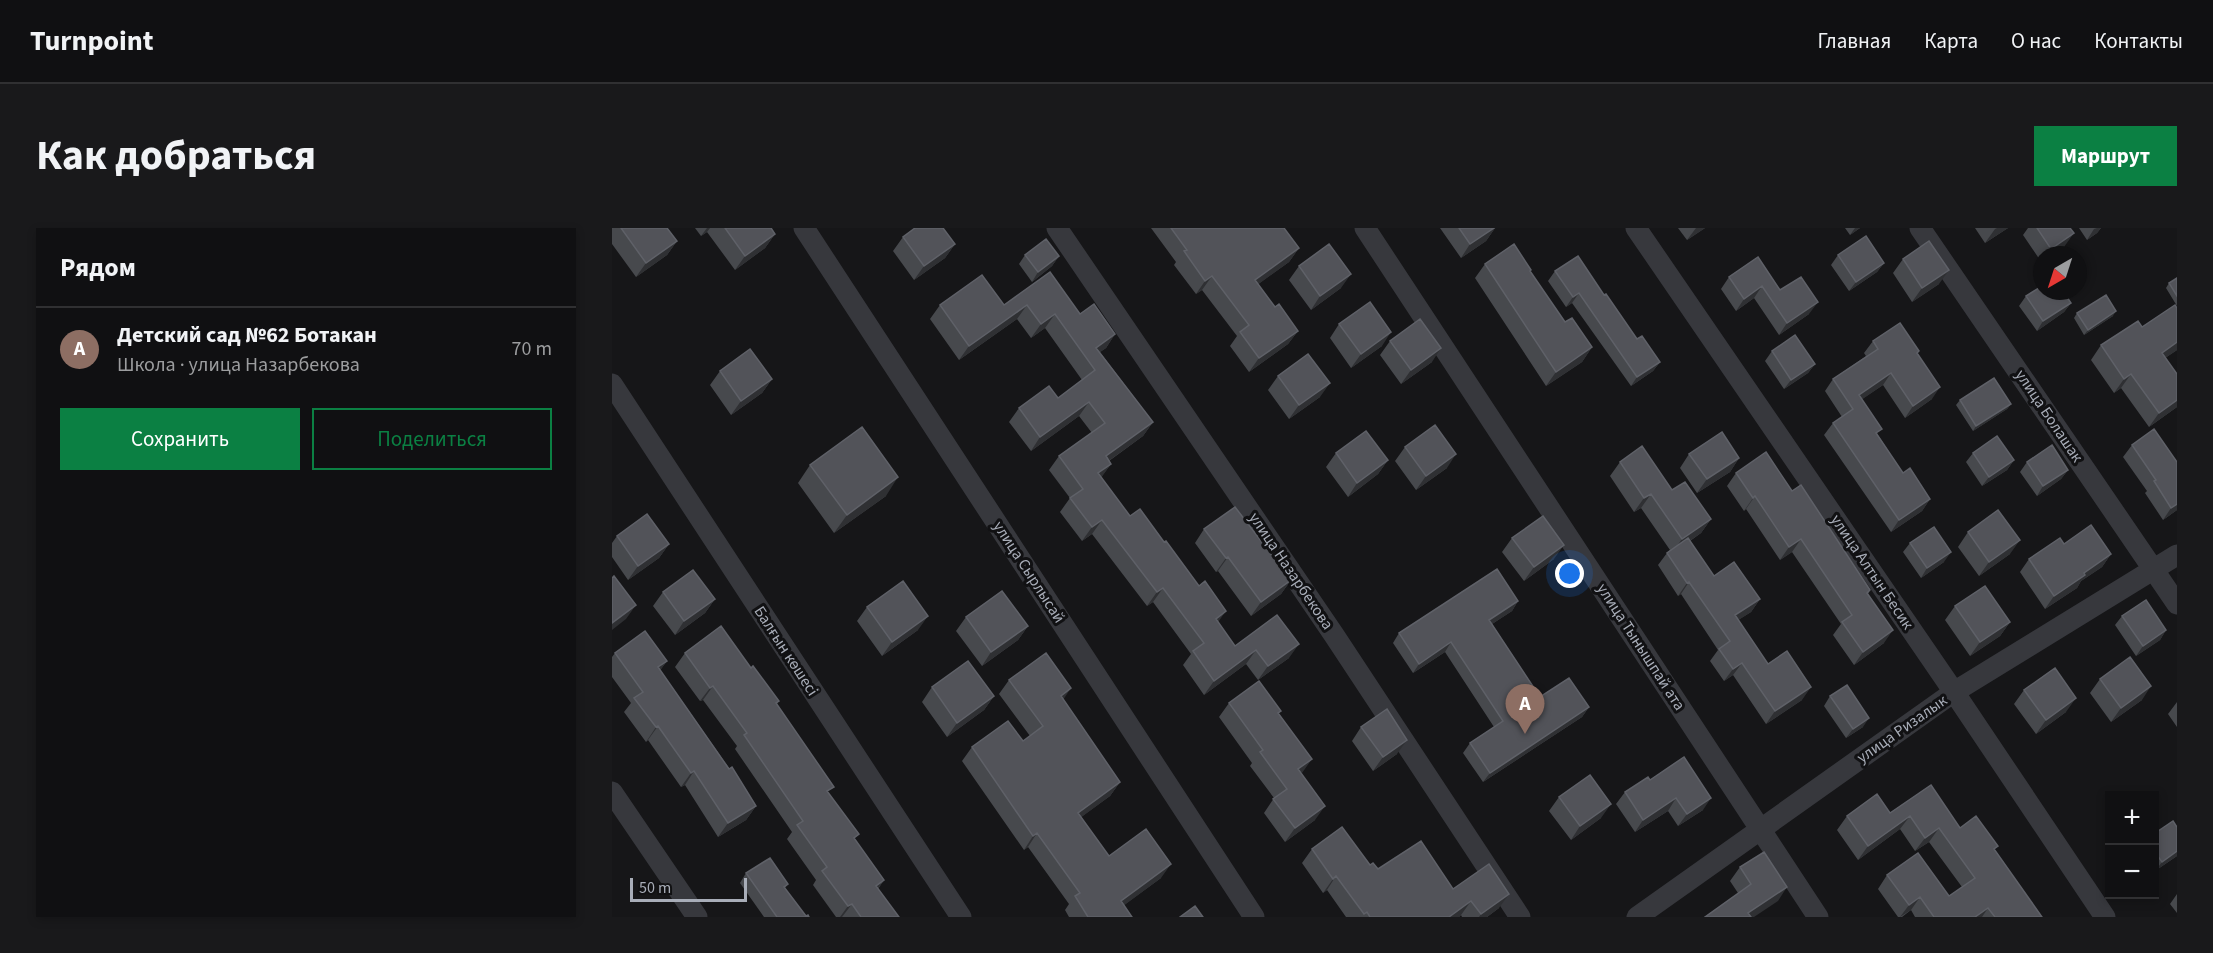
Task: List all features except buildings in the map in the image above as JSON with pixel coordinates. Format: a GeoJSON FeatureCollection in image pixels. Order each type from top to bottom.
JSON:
{"type":"FeatureCollection","features":[{"type":"Feature","properties":{"kind":"street","name":"улица Сырлысай"},"geometry":{"type":"LineString","coordinates":[[804,228],[1254,917]]}},
{"type":"Feature","properties":{"kind":"street","name":"улица Назарбекова"},"geometry":{"type":"LineString","coordinates":[[1058,228],[1334,634],[1520,917]]}},
{"type":"Feature","properties":{"kind":"street","name":"улица Тынышпай ата"},"geometry":{"type":"LineString","coordinates":[[1365,228],[1818,917]]}},
{"type":"Feature","properties":{"kind":"street","name":"улица Алтын Бесик"},"geometry":{"type":"LineString","coordinates":[[1636,228],[2105,917]]}},
{"type":"Feature","properties":{"kind":"street","name":"улица Болашак"},"geometry":{"type":"LineString","coordinates":[[1920,228],[2177,604]]}},
{"type":"Feature","properties":{"kind":"street","name":"Балғын көшесі"},"geometry":{"type":"LineString","coordinates":[[612,384],[961,917]]}},
{"type":"Feature","properties":{"kind":"street","name":"улица Ризалык"},"geometry":{"type":"LineString","coordinates":[[1637,917],[1954,692],[2177,555]]}},
{"type":"Feature","properties":{"kind":"street"},"geometry":{"type":"LineString","coordinates":[[612,792],[697,917]]}},
{"type":"Feature","properties":{"kind":"place","name":"Детский сад №62 Ботакан"},"geometry":{"type":"Point","coordinates":[1525,734]}}]}
